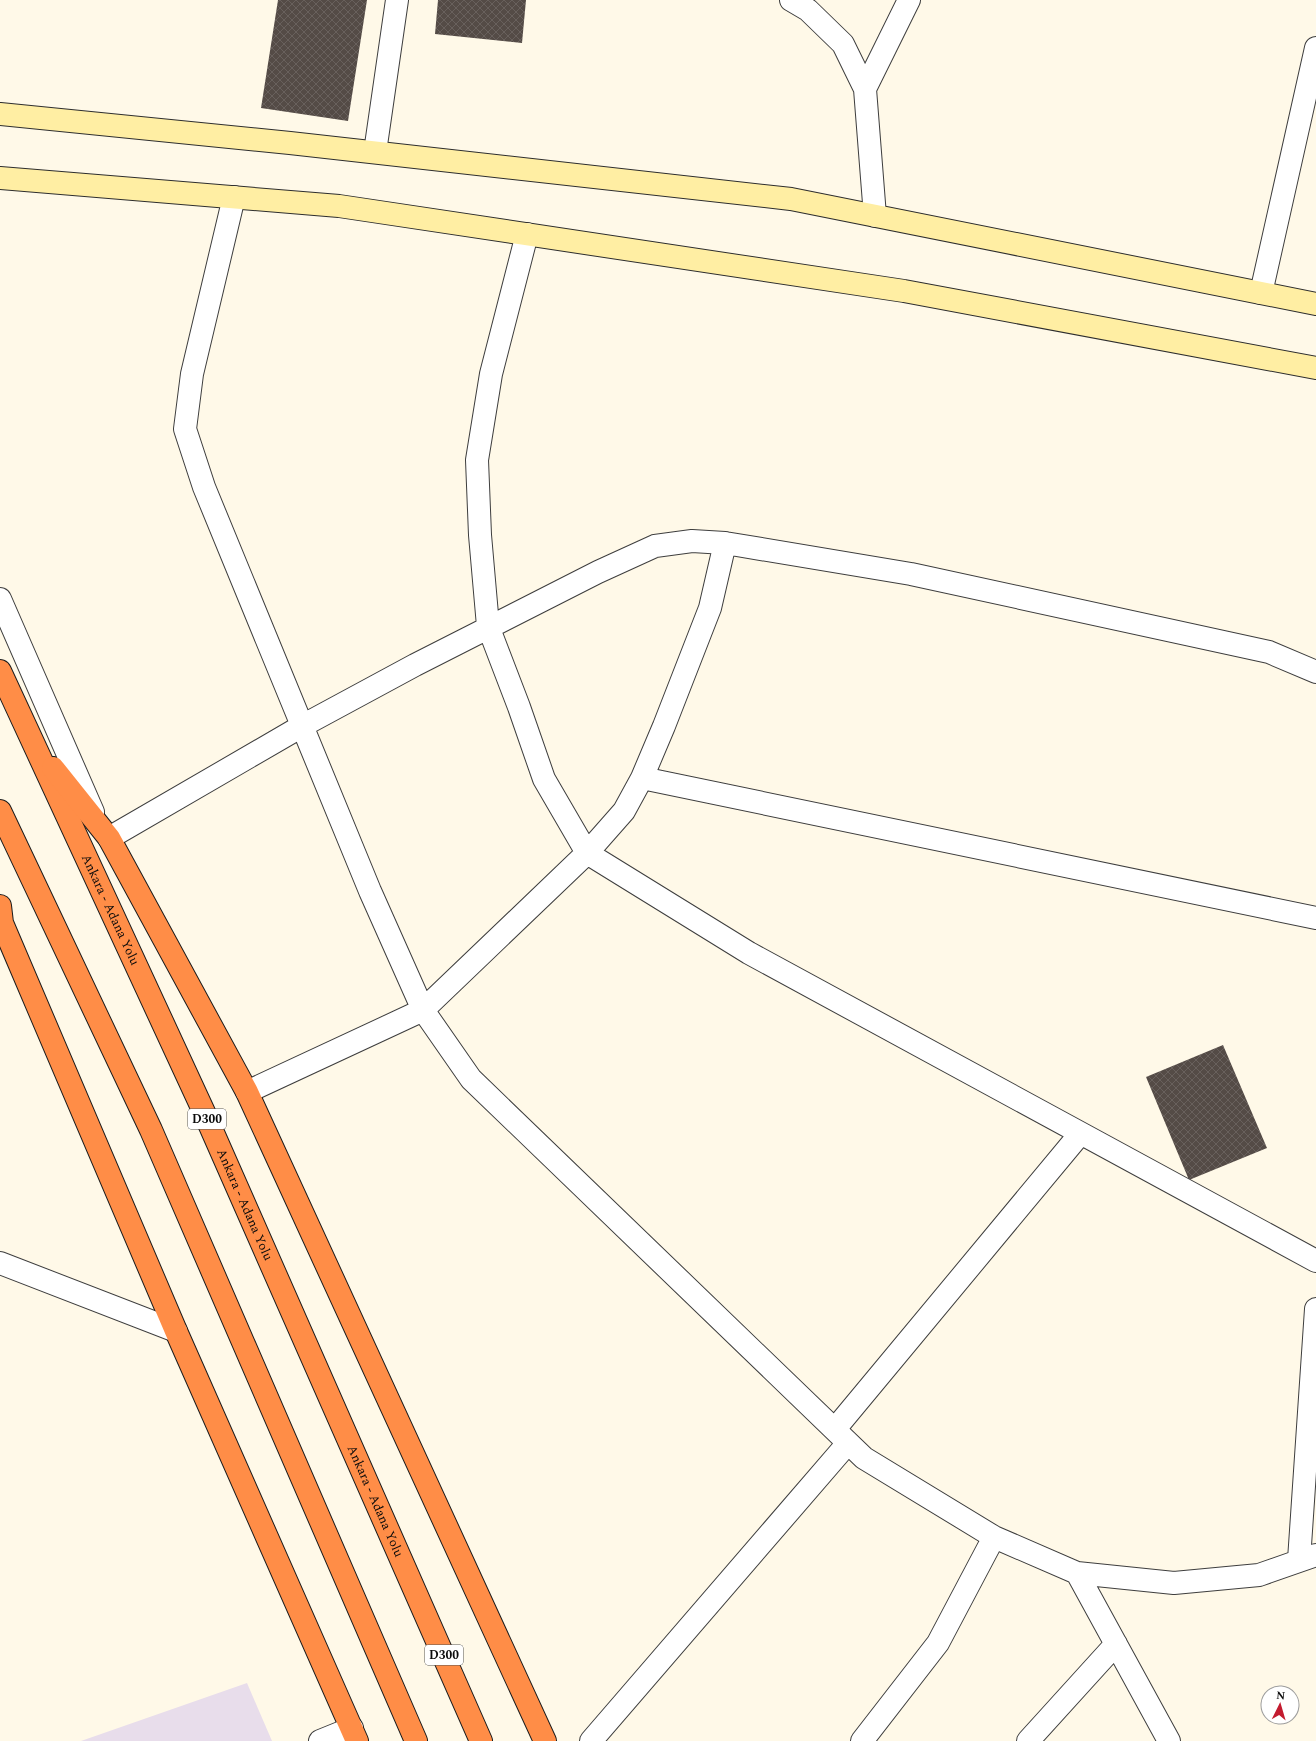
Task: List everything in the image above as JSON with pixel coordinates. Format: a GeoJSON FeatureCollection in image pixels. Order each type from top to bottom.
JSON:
{"type":"FeatureCollection","features":[{"type":"Feature","properties":{"kind":"highway","name":"Ankara - Adana Yolu"},"geometry":{"type":"LineString","coordinates":[[0,671],[31,741],[203,1110],[481,1741]]}},
{"type":"Feature","properties":{"kind":"highway"},"geometry":{"type":"LineString","coordinates":[[31,741],[104,831],[247,1092],[545,1741]]}},
{"type":"Feature","properties":{"kind":"highway"},"geometry":{"type":"LineString","coordinates":[[0,811],[150,1130],[416,1741]]}},
{"type":"Feature","properties":{"kind":"highway"},"geometry":{"type":"LineString","coordinates":[[0,906],[2,923],[176,1331],[354,1735]]}},
{"type":"Feature","properties":{"kind":"main road"},"geometry":{"type":"LineString","coordinates":[[0,114],[375,152],[791,199],[1316,304]]}},
{"type":"Feature","properties":{"kind":"main road"},"geometry":{"type":"LineString","coordinates":[[0,178],[339,206],[904,291],[1316,368]]}},
{"type":"Feature","properties":{"kind":"street"},"geometry":{"type":"LineString","coordinates":[[375,152],[397,0]]}},
{"type":"Feature","properties":{"kind":"street"},"geometry":{"type":"LineString","coordinates":[[866,89],[909,0]]}},
{"type":"Feature","properties":{"kind":"street"},"geometry":{"type":"LineString","coordinates":[[795,1],[808,10],[843,44],[866,89],[875,216]]}},
{"type":"Feature","properties":{"kind":"street"},"geometry":{"type":"LineString","coordinates":[[1261,293],[1316,48]]}},
{"type":"Feature","properties":{"kind":"street"},"geometry":{"type":"LineString","coordinates":[[234,197],[192,374],[185,429],[204,487],[370,890],[424,1010],[471,1079],[864,1458],[994,1537],[1078,1573],[1174,1583],[1259,1575],[1308,1558],[1316,1309]]}},
{"type":"Feature","properties":{"kind":"street"},"geometry":{"type":"LineString","coordinates":[[527,234],[491,374],[478,460],[480,535],[488,626],[519,707],[544,779],[587,853],[749,954],[1316,1261]]}},
{"type":"Feature","properties":{"kind":"street"},"geometry":{"type":"LineString","coordinates":[[0,599],[104,831],[488,626],[655,546],[692,541],[724,543],[911,574],[1269,652],[1316,672]]}},
{"type":"Feature","properties":{"kind":"street"},"geometry":{"type":"LineString","coordinates":[[247,1092],[424,1010],[587,853],[624,811],[642,778],[710,608],[724,543]]}},
{"type":"Feature","properties":{"kind":"street"},"geometry":{"type":"LineString","coordinates":[[642,778],[1316,918]]}},
{"type":"Feature","properties":{"kind":"street"},"geometry":{"type":"LineString","coordinates":[[591,1741],[841,1436],[1080,1134]]}},
{"type":"Feature","properties":{"kind":"street"},"geometry":{"type":"LineString","coordinates":[[0,1263],[176,1331]]}},
{"type":"Feature","properties":{"kind":"street"},"geometry":{"type":"LineString","coordinates":[[862,1741],[938,1642],[994,1537]]}},
{"type":"Feature","properties":{"kind":"street"},"geometry":{"type":"LineString","coordinates":[[1078,1573],[1169,1741]]}},
{"type":"Feature","properties":{"kind":"street"},"geometry":{"type":"LineString","coordinates":[[1028,1741],[1116,1644]]}},
{"type":"Feature","properties":{"kind":"street"},"geometry":{"type":"LineString","coordinates":[[320,1741],[354,1735]]}},
{"type":"Feature","properties":{"kind":"shaded area"},"geometry":{"type":"Polygon","coordinates":[[[247,1683],[272,1741],[81,1741],[247,1683]]]}},
{"type":"Feature","properties":{"kind":"building"},"geometry":{"type":"Polygon","coordinates":[[[278,0],[367,0],[348,121],[261,108],[278,0]]]}},
{"type":"Feature","properties":{"kind":"building"},"geometry":{"type":"Polygon","coordinates":[[[438,0],[526,0],[522,43],[435,34],[438,0]]]}},
{"type":"Feature","properties":{"kind":"building"},"geometry":{"type":"Polygon","coordinates":[[[1223,1045],[1267,1148],[1189,1180],[1146,1077],[1223,1045]]]}}]}
